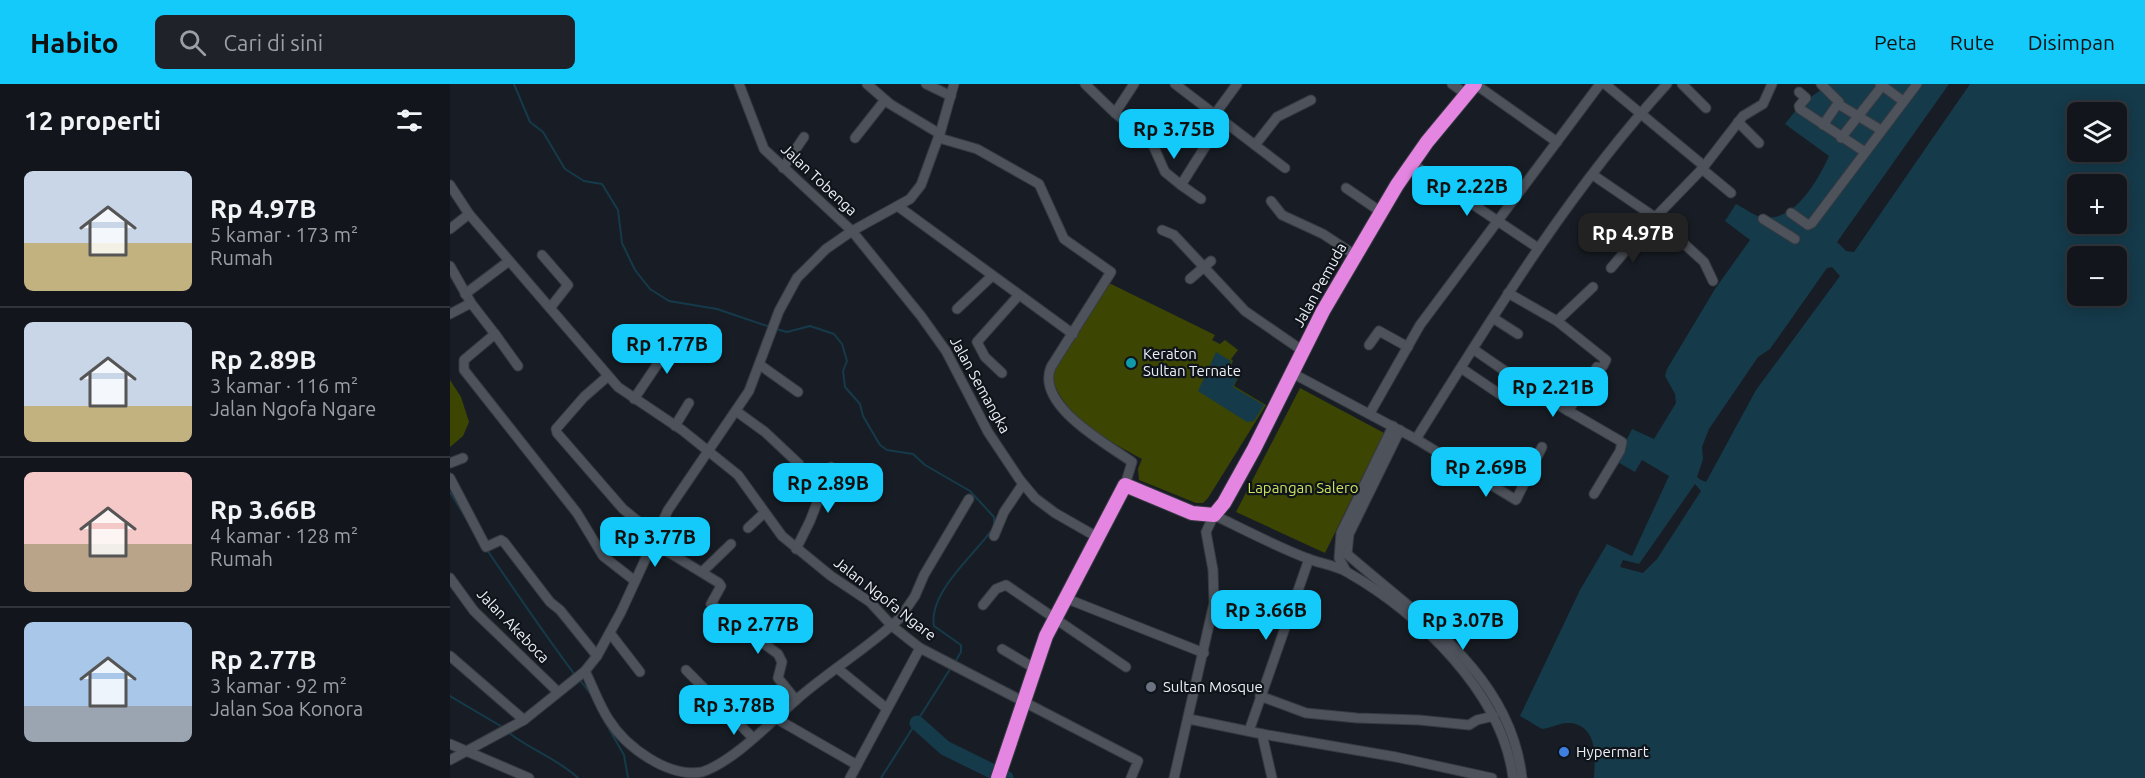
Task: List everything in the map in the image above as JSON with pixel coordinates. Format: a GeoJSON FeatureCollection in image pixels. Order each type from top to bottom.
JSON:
{"type":"FeatureCollection","features":[{"type":"Feature","properties":{"kind":"highway","name":"Jalan Pemuda"},"geometry":{"type":"LineString","coordinates":[[1214,515],[1224,503],[1355,255],[1411,163],[1472,88]]}},
{"type":"Feature","properties":{"kind":"highway"},"geometry":{"type":"LineString","coordinates":[[998,774],[1034,668],[1055,618],[1125,485],[1192,513],[1214,515]]}},
{"type":"Feature","properties":{"kind":"street","name":"Jalan Tobenga"},"geometry":{"type":"LineString","coordinates":[[739,84],[764,149],[813,192],[852,231]]}},
{"type":"Feature","properties":{"kind":"street"},"geometry":{"type":"LineString","coordinates":[[867,84],[885,100],[939,136],[977,149],[1035,181],[1042,188],[1064,239],[1111,272],[1048,375],[1051,390],[1078,424],[1132,462],[1125,485]]}},
{"type":"Feature","properties":{"kind":"street"},"geometry":{"type":"LineString","coordinates":[[926,84],[951,96]]}},
{"type":"Feature","properties":{"kind":"street"},"geometry":{"type":"LineString","coordinates":[[450,760],[498,736],[520,722],[579,675],[597,656],[668,510],[749,391],[776,321],[797,278],[826,249],[852,231],[899,207],[921,186],[954,84]]}},
{"type":"Feature","properties":{"kind":"street"},"geometry":{"type":"LineString","coordinates":[[1085,84],[1114,113],[1152,143],[1165,172],[1201,199]]}},
{"type":"Feature","properties":{"kind":"street"},"geometry":{"type":"LineString","coordinates":[[1114,113],[1134,84]]}},
{"type":"Feature","properties":{"kind":"street"},"geometry":{"type":"LineString","coordinates":[[1175,84],[1285,168]]}},
{"type":"Feature","properties":{"kind":"street"},"geometry":{"type":"LineString","coordinates":[[1181,185],[1236,84]]}},
{"type":"Feature","properties":{"kind":"street"},"geometry":{"type":"LineString","coordinates":[[1452,84],[1472,88],[1557,142]]}},
{"type":"Feature","properties":{"kind":"street"},"geometry":{"type":"LineString","coordinates":[[1370,413],[1418,329],[1600,84]]}},
{"type":"Feature","properties":{"kind":"street"},"geometry":{"type":"LineString","coordinates":[[1605,84],[1731,193]]}},
{"type":"Feature","properties":{"kind":"street"},"geometry":{"type":"LineString","coordinates":[[1416,439],[1538,248],[1640,114],[1667,84]]}},
{"type":"Feature","properties":{"kind":"street"},"geometry":{"type":"LineString","coordinates":[[1682,84],[1706,108]]}},
{"type":"Feature","properties":{"kind":"street"},"geometry":{"type":"LineString","coordinates":[[1611,268],[1703,168],[1738,122],[1748,112],[1763,104],[1772,84]]}},
{"type":"Feature","properties":{"kind":"street"},"geometry":{"type":"LineString","coordinates":[[1821,84],[1839,100],[1823,125]]}},
{"type":"Feature","properties":{"kind":"street"},"geometry":{"type":"LineString","coordinates":[[1763,219],[1791,237],[1795,216],[1808,225],[1812,224],[1917,84]]}},
{"type":"Feature","properties":{"kind":"street"},"geometry":{"type":"LineString","coordinates":[[1841,138],[1881,85],[1903,101]]}},
{"type":"Feature","properties":{"kind":"street"},"geometry":{"type":"LineString","coordinates":[[1799,92],[1806,98],[1799,107],[1841,138],[1865,152]]}},
{"type":"Feature","properties":{"kind":"street"},"geometry":{"type":"LineString","coordinates":[[855,138],[885,100]]}},
{"type":"Feature","properties":{"kind":"street"},"geometry":{"type":"LineString","coordinates":[[1256,145],[1277,117],[1311,100]]}},
{"type":"Feature","properties":{"kind":"street"},"geometry":{"type":"LineString","coordinates":[[1838,104],[1881,130]]}},
{"type":"Feature","properties":{"kind":"street"},"geometry":{"type":"LineString","coordinates":[[1152,143],[1168,118]]}},
{"type":"Feature","properties":{"kind":"street"},"geometry":{"type":"LineString","coordinates":[[1738,122],[1759,143]]}},
{"type":"Feature","properties":{"kind":"street"},"geometry":{"type":"LineString","coordinates":[[783,168],[804,137]]}},
{"type":"Feature","properties":{"kind":"street"},"geometry":{"type":"LineString","coordinates":[[1411,163],[1538,248]]}},
{"type":"Feature","properties":{"kind":"street"},"geometry":{"type":"LineString","coordinates":[[1593,175],[1656,218],[1704,262],[1713,281]]}},
{"type":"Feature","properties":{"kind":"street","name":"Jalan Ngofa Ngare"},"geometry":{"type":"LineString","coordinates":[[450,185],[469,214],[608,376],[634,399],[675,426],[738,475],[764,513],[796,549],[870,602],[892,626],[920,648],[1023,700]]}},
{"type":"Feature","properties":{"kind":"street"},"geometry":{"type":"LineString","coordinates":[[1346,188],[1381,212]]}},
{"type":"Feature","properties":{"kind":"street"},"geometry":{"type":"LineString","coordinates":[[1272,201],[1282,215],[1323,234],[1355,255]]}},
{"type":"Feature","properties":{"kind":"street"},"geometry":{"type":"LineString","coordinates":[[899,207],[1073,334]]}},
{"type":"Feature","properties":{"kind":"street"},"geometry":{"type":"LineString","coordinates":[[450,229],[469,214]]}},
{"type":"Feature","properties":{"kind":"street"},"geometry":{"type":"LineString","coordinates":[[1162,230],[1174,235],[1245,311],[1303,351]]}},
{"type":"Feature","properties":{"kind":"street","name":"Jalan Semangka"},"geometry":{"type":"LineString","coordinates":[[852,231],[946,351],[988,432],[1023,484],[1035,498],[1097,537]]}},
{"type":"Feature","properties":{"kind":"street"},"geometry":{"type":"LineString","coordinates":[[542,255],[568,285],[550,308]]}},
{"type":"Feature","properties":{"kind":"street"},"geometry":{"type":"LineString","coordinates":[[465,294],[509,261]]}},
{"type":"Feature","properties":{"kind":"street"},"geometry":{"type":"LineString","coordinates":[[1190,279],[1211,261]]}},
{"type":"Feature","properties":{"kind":"street"},"geometry":{"type":"LineString","coordinates":[[450,266],[471,303],[518,366]]}},
{"type":"Feature","properties":{"kind":"street"},"geometry":{"type":"LineString","coordinates":[[957,309],[992,276]]}},
{"type":"Feature","properties":{"kind":"street"},"geometry":{"type":"LineString","coordinates":[[1557,321],[1593,287]]}},
{"type":"Feature","properties":{"kind":"street"},"geometry":{"type":"LineString","coordinates":[[1508,293],[1557,321],[1606,360],[1568,411]]}},
{"type":"Feature","properties":{"kind":"street"},"geometry":{"type":"LineString","coordinates":[[1002,372],[985,357],[977,342],[1019,295]]}},
{"type":"Feature","properties":{"kind":"street"},"geometry":{"type":"LineString","coordinates":[[450,314],[471,303]]}},
{"type":"Feature","properties":{"kind":"street"},"geometry":{"type":"LineString","coordinates":[[1493,318],[1518,334]]}},
{"type":"Feature","properties":{"kind":"street"},"geometry":{"type":"LineString","coordinates":[[1369,345],[1379,331],[1407,347]]}},
{"type":"Feature","properties":{"kind":"street"},"geometry":{"type":"LineString","coordinates":[[495,334],[467,357],[462,364],[464,370],[577,513],[603,556],[635,581]]}},
{"type":"Feature","properties":{"kind":"street"},"geometry":{"type":"LineString","coordinates":[[634,399],[677,335]]}},
{"type":"Feature","properties":{"kind":"street"},"geometry":{"type":"LineString","coordinates":[[1473,349],[1568,411],[1622,442],[1620,451],[1594,494]]}},
{"type":"Feature","properties":{"kind":"street"},"geometry":{"type":"LineString","coordinates":[[760,365],[798,392]]}},
{"type":"Feature","properties":{"kind":"street"},"geometry":{"type":"LineString","coordinates":[[1461,368],[1501,395]]}},
{"type":"Feature","properties":{"kind":"street"},"geometry":{"type":"LineString","coordinates":[[1292,373],[1397,428],[1516,500],[1542,447]]}},
{"type":"Feature","properties":{"kind":"street"},"geometry":{"type":"LineString","coordinates":[[608,376],[560,423],[557,433],[623,509],[654,538],[720,585],[712,605],[778,654],[782,662],[778,678],[796,700]]}},
{"type":"Feature","properties":{"kind":"street"},"geometry":{"type":"LineString","coordinates":[[675,426],[689,403]]}},
{"type":"Feature","properties":{"kind":"street"},"geometry":{"type":"LineString","coordinates":[[736,411],[781,445],[799,464]]}},
{"type":"Feature","properties":{"kind":"street"},"geometry":{"type":"LineString","coordinates":[[1346,571],[1343,556],[1349,534],[1397,428]]}},
{"type":"Feature","properties":{"kind":"street"},"geometry":{"type":"LineString","coordinates":[[450,463],[463,458]]}},
{"type":"Feature","properties":{"kind":"street"},"geometry":{"type":"LineString","coordinates":[[796,549],[810,521],[831,467]]}},
{"type":"Feature","properties":{"kind":"street"},"geometry":{"type":"LineString","coordinates":[[450,478],[486,547],[501,540],[504,542],[550,602],[560,610],[597,656]]}},
{"type":"Feature","properties":{"kind":"street"},"geometry":{"type":"LineString","coordinates":[[994,536],[1005,512],[1023,484]]}},
{"type":"Feature","properties":{"kind":"street"},"geometry":{"type":"LineString","coordinates":[[579,675],[615,729],[650,761],[669,772],[686,774],[704,771],[753,738],[796,700],[892,626],[915,596],[924,574],[969,499]]}},
{"type":"Feature","properties":{"kind":"street"},"geometry":{"type":"LineString","coordinates":[[748,528],[764,513]]}},
{"type":"Feature","properties":{"kind":"street"},"geometry":{"type":"LineString","coordinates":[[1174,778],[1214,603],[1215,584],[1206,532],[1192,513]]}},
{"type":"Feature","properties":{"kind":"street"},"geometry":{"type":"LineString","coordinates":[[1206,532],[1214,515],[1309,559],[1346,571],[1388,599],[1436,642],[1481,693],[1496,718],[1511,758],[1513,778]]}},
{"type":"Feature","properties":{"kind":"street"},"geometry":{"type":"LineString","coordinates":[[702,572],[731,544]]}},
{"type":"Feature","properties":{"kind":"street"},"geometry":{"type":"LineString","coordinates":[[1331,565],[1343,556]]}},
{"type":"Feature","properties":{"kind":"street"},"geometry":{"type":"LineString","coordinates":[[1343,556],[1463,656],[1492,691],[1506,716],[1516,744],[1522,778]]}},
{"type":"Feature","properties":{"kind":"street"},"geometry":{"type":"LineString","coordinates":[[1249,730],[1309,559]]}},
{"type":"Feature","properties":{"kind":"street","name":"Jalan Akeboca"},"geometry":{"type":"LineString","coordinates":[[450,578],[474,611],[558,692]]}},
{"type":"Feature","properties":{"kind":"street"},"geometry":{"type":"LineString","coordinates":[[983,606],[996,589],[1006,585],[1126,667]]}},
{"type":"Feature","properties":{"kind":"street"},"geometry":{"type":"LineString","coordinates":[[1065,598],[1204,653]]}},
{"type":"Feature","properties":{"kind":"street"},"geometry":{"type":"LineString","coordinates":[[610,633],[640,672]]}},
{"type":"Feature","properties":{"kind":"street"},"geometry":{"type":"LineString","coordinates":[[850,778],[920,648]]}},
{"type":"Feature","properties":{"kind":"street"},"geometry":{"type":"LineString","coordinates":[[1002,649],[1034,668]]}},
{"type":"Feature","properties":{"kind":"street"},"geometry":{"type":"LineString","coordinates":[[450,656],[520,722]]}},
{"type":"Feature","properties":{"kind":"street"},"geometry":{"type":"LineString","coordinates":[[837,668],[886,708]]}},
{"type":"Feature","properties":{"kind":"street"},"geometry":{"type":"LineString","coordinates":[[686,670],[753,738]]}},
{"type":"Feature","properties":{"kind":"street"},"geometry":{"type":"LineString","coordinates":[[1260,696],[1306,713],[1357,718],[1419,720],[1461,725],[1506,716]]}},
{"type":"Feature","properties":{"kind":"street"},"geometry":{"type":"LineString","coordinates":[[1023,700],[1138,761],[1131,778]]}},
{"type":"Feature","properties":{"kind":"street"},"geometry":{"type":"LineString","coordinates":[[777,719],[857,765]]}},
{"type":"Feature","properties":{"kind":"street"},"geometry":{"type":"LineString","coordinates":[[1189,719],[1396,757],[1491,778]]}},
{"type":"Feature","properties":{"kind":"street"},"geometry":{"type":"LineString","coordinates":[[1262,734],[1272,778]]}},
{"type":"Feature","properties":{"kind":"street"},"geometry":{"type":"LineString","coordinates":[[450,744],[529,778]]}},
{"type":"Feature","properties":{"kind":"green space"},"geometry":{"type":"Polygon","coordinates":[[[1109,283],[1215,335],[1212,340],[1220,344],[1225,340],[1238,350],[1231,359],[1233,361],[1231,365],[1241,372],[1234,386],[1266,405],[1203,503],[1196,503],[1139,480],[1138,469],[1142,459],[1087,425],[1075,415],[1057,390],[1051,375],[1109,283]]]}},
{"type":"Feature","properties":{"kind":"green space"},"geometry":{"type":"Polygon","coordinates":[[[450,380],[461,397],[469,422],[463,436],[450,447],[450,380]]]}},
{"type":"Feature","properties":{"kind":"green space","name":"Lapangan Salero"},"geometry":{"type":"Polygon","coordinates":[[[1300,388],[1384,433],[1325,553],[1236,512],[1300,388]]]}},
{"type":"Feature","properties":{"kind":"water"},"geometry":{"type":"Polygon","coordinates":[[[1829,84],[2145,84],[2145,778],[1594,778],[1593,744],[1586,730],[1570,723],[1542,729],[1520,716],[1580,590],[1607,544],[1632,556],[1669,476],[1642,460],[1635,472],[1616,461],[1632,429],[1654,439],[1676,403],[1675,394],[1665,376],[1667,369],[1715,289],[1750,240],[1725,221],[1736,204],[1761,217],[1784,214],[1794,207],[1811,188],[1829,156],[1785,124],[1800,105],[1829,84]]]}},
{"type":"Feature","properties":{"kind":"water"},"geometry":{"type":"Polygon","coordinates":[[[1216,352],[1231,361],[1229,366],[1240,372],[1233,387],[1264,405],[1254,421],[1247,422],[1198,391],[1216,352]]]}},
{"type":"Feature","properties":{"kind":"pier"},"geometry":{"type":"Polygon","coordinates":[[[1949,84],[1970,84],[1854,252],[1846,251],[1837,242],[1949,84]]]}},
{"type":"Feature","properties":{"kind":"pier"},"geometry":{"type":"Polygon","coordinates":[[[1832,267],[1840,276],[1756,390],[1706,482],[1701,480],[1697,477],[1703,459],[1702,447],[1709,429],[1758,357],[1770,349],[1827,268],[1832,267]]]}},
{"type":"Feature","properties":{"kind":"pier"},"geometry":{"type":"Polygon","coordinates":[[[1695,484],[1701,491],[1657,559],[1643,573],[1620,567],[1623,560],[1639,564],[1695,484]]]}},
{"type":"Feature","properties":{"kind":"waterway"},"geometry":{"type":"LineString","coordinates":[[514,84],[530,122],[543,132],[565,169],[584,181],[602,184],[618,210],[622,243],[635,270],[650,289],[669,301],[717,309],[770,327]]}},
{"type":"Feature","properties":{"kind":"waterway"},"geometry":{"type":"LineString","coordinates":[[776,329],[787,332],[810,326],[834,334],[842,344],[847,361],[843,371],[845,387],[860,404],[863,416],[880,445],[887,450],[913,454],[925,465],[970,491],[994,517],[994,526]]}},
{"type":"Feature","properties":{"kind":"waterway"},"geometry":{"type":"LineString","coordinates":[[450,492],[469,523]]}},
{"type":"Feature","properties":{"kind":"waterway"},"geometry":{"type":"LineString","coordinates":[[955,662],[961,652],[961,645],[934,626],[934,613],[938,601],[954,575],[991,531]]}},
{"type":"Feature","properties":{"kind":"waterway"},"geometry":{"type":"LineString","coordinates":[[487,550],[575,675]]}},
{"type":"Feature","properties":{"kind":"waterway"},"geometry":{"type":"LineString","coordinates":[[881,778],[952,666]]}},
{"type":"Feature","properties":{"kind":"waterway"},"geometry":{"type":"LineString","coordinates":[[579,679],[590,693]]}},
{"type":"Feature","properties":{"kind":"waterway"},"geometry":{"type":"LineString","coordinates":[[450,696],[504,728]]}},
{"type":"Feature","properties":{"kind":"waterway"},"geometry":{"type":"LineString","coordinates":[[601,715],[624,755],[628,778]]}},
{"type":"Feature","properties":{"kind":"waterway"},"geometry":{"type":"LineString","coordinates":[[917,723],[945,748],[1006,778]]}},
{"type":"Feature","properties":{"kind":"waterway"},"geometry":{"type":"LineString","coordinates":[[508,732],[578,778]]}},
{"type":"Feature","properties":{"kind":"place","name":"Keraton Sultan Ternate"},"geometry":{"type":"Point","coordinates":[1131,363]}},
{"type":"Feature","properties":{"kind":"place","name":"Sultan Mosque"},"geometry":{"type":"Point","coordinates":[1151,687]}},
{"type":"Feature","properties":{"kind":"place","name":"Hypermart"},"geometry":{"type":"Point","coordinates":[1564,752]}}]}
